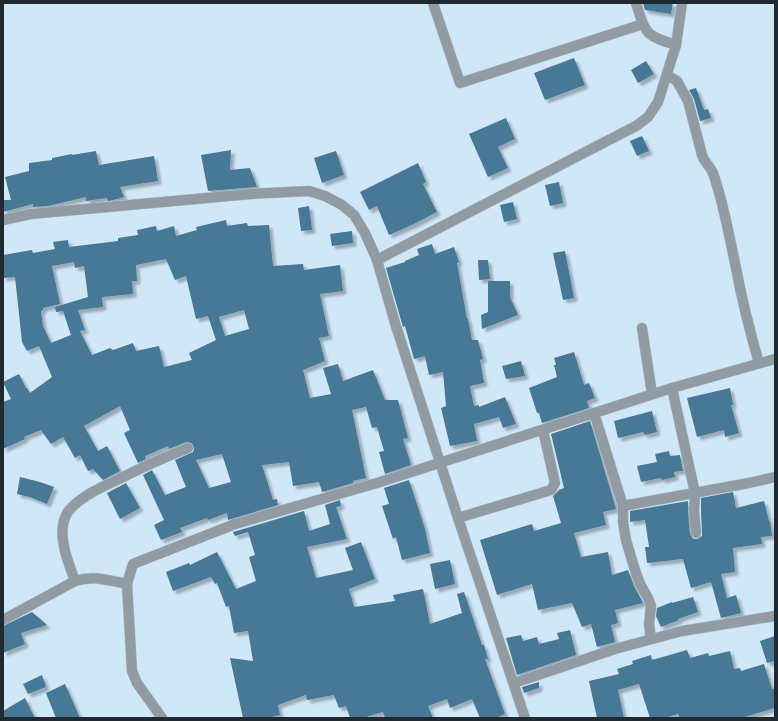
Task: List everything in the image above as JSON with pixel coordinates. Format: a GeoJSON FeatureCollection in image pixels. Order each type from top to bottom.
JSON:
{"type":"FeatureCollection","features":[{"type":"Feature","properties":{"kind":"street"},"geometry":{"type":"LineString","coordinates":[[433,3],[460,83],[643,24]]}},
{"type":"Feature","properties":{"kind":"street"},"geometry":{"type":"LineString","coordinates":[[636,3],[648,34],[676,45]]}},
{"type":"Feature","properties":{"kind":"street"},"geometry":{"type":"LineString","coordinates":[[377,260],[636,126],[648,117],[658,102],[676,45],[682,3]]}},
{"type":"Feature","properties":{"kind":"street"},"geometry":{"type":"LineString","coordinates":[[667,75],[677,82],[688,101],[702,155],[712,171],[718,189],[759,363]]}},
{"type":"Feature","properties":{"kind":"street"},"geometry":{"type":"LineString","coordinates":[[3,220],[30,214],[251,194],[309,192],[325,196],[342,205],[354,215],[365,233],[377,260],[394,323],[525,718]]}},
{"type":"Feature","properties":{"kind":"street"},"geometry":{"type":"LineString","coordinates":[[642,328],[652,394]]}},
{"type":"Feature","properties":{"kind":"street"},"geometry":{"type":"LineString","coordinates":[[162,718],[137,683],[132,671],[127,584],[133,564],[235,524],[310,503],[440,463],[652,394],[775,359]]}},
{"type":"Feature","properties":{"kind":"street"},"geometry":{"type":"LineString","coordinates":[[672,388],[695,493],[694,511],[696,533]]}},
{"type":"Feature","properties":{"kind":"street"},"geometry":{"type":"LineString","coordinates":[[594,413],[623,506],[622,522],[626,540],[640,584],[651,606],[649,624],[650,639]]}},
{"type":"Feature","properties":{"kind":"street"},"geometry":{"type":"LineString","coordinates":[[458,518],[551,490],[555,483],[543,430]]}},
{"type":"Feature","properties":{"kind":"street"},"geometry":{"type":"LineString","coordinates":[[75,582],[63,539],[63,525],[65,517],[71,509],[98,489],[188,448]]}},
{"type":"Feature","properties":{"kind":"street"},"geometry":{"type":"LineString","coordinates":[[623,506],[775,477]]}},
{"type":"Feature","properties":{"kind":"street"},"geometry":{"type":"LineString","coordinates":[[3,620],[75,582],[92,577],[127,584]]}},
{"type":"Feature","properties":{"kind":"street"},"geometry":{"type":"LineString","coordinates":[[514,684],[615,649],[682,630],[775,616]]}},
{"type":"Feature","properties":{"kind":"building"},"geometry":{"type":"Polygon","coordinates":[[[643,3],[673,3],[671,14],[645,10],[643,3]]]}},
{"type":"Feature","properties":{"kind":"building"},"geometry":{"type":"Polygon","coordinates":[[[574,58],[585,85],[545,100],[534,73],[574,58]]]}},
{"type":"Feature","properties":{"kind":"building"},"geometry":{"type":"Polygon","coordinates":[[[646,61],[654,74],[638,83],[631,70],[646,61]]]}},
{"type":"Feature","properties":{"kind":"building"},"geometry":{"type":"Polygon","coordinates":[[[696,88],[704,110],[708,109],[711,118],[700,121],[694,99],[689,90],[696,88]]]}},
{"type":"Feature","properties":{"kind":"building"},"geometry":{"type":"Polygon","coordinates":[[[506,118],[515,139],[498,147],[508,168],[488,177],[469,134],[506,118]]]}},
{"type":"Feature","properties":{"kind":"building"},"geometry":{"type":"Polygon","coordinates":[[[642,136],[649,151],[637,156],[630,141],[642,136]]]}},
{"type":"Feature","properties":{"kind":"building"},"geometry":{"type":"Polygon","coordinates":[[[231,150],[230,170],[250,168],[257,187],[208,191],[201,155],[231,150]]]}},
{"type":"Feature","properties":{"kind":"building"},"geometry":{"type":"Polygon","coordinates":[[[96,151],[99,165],[154,156],[158,181],[120,187],[124,197],[108,201],[107,198],[86,201],[86,197],[48,206],[33,207],[33,204],[3,212],[3,200],[11,200],[5,177],[29,171],[29,163],[52,160],[52,158],[72,154],[96,151]]]}},
{"type":"Feature","properties":{"kind":"building"},"geometry":{"type":"Polygon","coordinates":[[[336,151],[344,175],[322,183],[314,158],[336,151]]]}},
{"type":"Feature","properties":{"kind":"building"},"geometry":{"type":"Polygon","coordinates":[[[418,163],[426,182],[423,184],[437,212],[389,235],[377,206],[369,210],[360,192],[418,163]]]}},
{"type":"Feature","properties":{"kind":"building"},"geometry":{"type":"Polygon","coordinates":[[[559,182],[563,203],[550,206],[545,185],[559,182]]]}},
{"type":"Feature","properties":{"kind":"building"},"geometry":{"type":"Polygon","coordinates":[[[513,202],[517,219],[504,222],[500,205],[513,202]]]}},
{"type":"Feature","properties":{"kind":"building"},"geometry":{"type":"Polygon","coordinates":[[[309,206],[312,230],[301,231],[298,208],[309,206]]]}},
{"type":"Feature","properties":{"kind":"building"},"geometry":{"type":"Polygon","coordinates":[[[226,220],[227,226],[247,223],[248,226],[269,225],[273,266],[303,264],[304,270],[340,265],[343,291],[320,294],[329,336],[319,338],[325,361],[303,370],[310,398],[331,394],[323,368],[338,364],[343,381],[373,370],[385,400],[398,400],[408,438],[403,439],[411,465],[385,474],[379,452],[384,451],[377,427],[372,428],[366,407],[352,410],[366,478],[322,492],[319,482],[293,486],[289,462],[262,465],[273,500],[277,499],[278,505],[228,520],[227,513],[208,520],[207,518],[180,528],[182,532],[161,540],[154,525],[164,520],[143,475],[152,470],[165,495],[186,487],[175,460],[193,452],[194,449],[192,443],[186,442],[169,449],[168,446],[145,456],[146,459],[138,463],[124,433],[130,430],[120,406],[84,426],[98,451],[107,446],[120,471],[103,480],[93,469],[88,471],[80,455],[75,458],[63,437],[51,444],[41,430],[24,437],[25,439],[3,449],[3,402],[11,399],[3,382],[19,374],[30,393],[52,377],[39,346],[27,351],[22,342],[15,277],[3,278],[3,255],[32,250],[33,253],[55,249],[53,242],[68,240],[69,247],[118,241],[118,238],[138,235],[137,230],[156,226],[157,231],[174,226],[176,236],[197,230],[196,227],[226,220]],[[166,259],[136,265],[137,281],[132,281],[133,294],[102,297],[103,307],[78,310],[85,330],[80,331],[92,355],[110,348],[113,350],[133,343],[136,351],[159,346],[164,367],[192,360],[189,353],[216,340],[208,316],[196,319],[186,276],[175,280],[166,259]],[[74,262],[52,266],[60,304],[43,308],[41,311],[43,326],[51,343],[71,335],[63,311],[56,312],[55,307],[88,297],[84,266],[75,268],[74,262]],[[244,310],[219,317],[225,336],[249,329],[244,310]],[[222,454],[196,460],[209,488],[231,482],[222,454]]]}},
{"type":"Feature","properties":{"kind":"building"},"geometry":{"type":"Polygon","coordinates":[[[352,231],[353,243],[332,246],[330,234],[352,231]]]}},
{"type":"Feature","properties":{"kind":"building"},"geometry":{"type":"Polygon","coordinates":[[[432,244],[435,254],[454,247],[459,262],[457,263],[472,340],[478,340],[483,359],[480,360],[484,383],[470,386],[474,406],[479,405],[479,407],[505,397],[516,424],[503,428],[499,417],[474,424],[477,441],[450,446],[441,408],[446,406],[443,372],[429,375],[425,356],[414,359],[386,268],[405,262],[419,255],[417,249],[432,244]]]}},
{"type":"Feature","properties":{"kind":"building"},"geometry":{"type":"Polygon","coordinates":[[[565,251],[574,298],[563,300],[553,253],[565,251]]]}},
{"type":"Feature","properties":{"kind":"building"},"geometry":{"type":"Polygon","coordinates":[[[478,260],[488,260],[490,279],[479,280],[478,260]]]}},
{"type":"Feature","properties":{"kind":"building"},"geometry":{"type":"Polygon","coordinates":[[[488,281],[510,281],[510,297],[518,315],[482,329],[481,315],[488,312],[488,281]]]}},
{"type":"Feature","properties":{"kind":"building"},"geometry":{"type":"Polygon","coordinates":[[[574,352],[584,385],[589,383],[595,398],[587,401],[589,408],[542,423],[539,413],[537,413],[529,388],[557,377],[554,358],[574,352]]]}},
{"type":"Feature","properties":{"kind":"building"},"geometry":{"type":"Polygon","coordinates":[[[521,361],[525,376],[506,379],[502,366],[521,361]]]}},
{"type":"Feature","properties":{"kind":"building"},"geometry":{"type":"Polygon","coordinates":[[[730,388],[733,405],[731,405],[739,433],[725,437],[724,430],[697,437],[687,398],[730,388]]]}},
{"type":"Feature","properties":{"kind":"building"},"geometry":{"type":"Polygon","coordinates":[[[652,411],[657,432],[645,435],[643,432],[618,438],[614,421],[652,411]]]}},
{"type":"Feature","properties":{"kind":"building"},"geometry":{"type":"Polygon","coordinates":[[[590,421],[616,509],[603,512],[606,525],[574,533],[581,557],[608,552],[612,575],[628,570],[643,603],[615,610],[618,623],[611,625],[615,642],[597,647],[591,624],[582,627],[572,603],[538,610],[532,584],[497,595],[480,540],[532,524],[534,531],[561,523],[553,496],[559,490],[564,488],[551,434],[590,421]]]}},
{"type":"Feature","properties":{"kind":"building"},"geometry":{"type":"Polygon","coordinates":[[[669,451],[670,456],[680,455],[683,471],[674,472],[675,477],[641,482],[637,466],[657,462],[655,454],[669,451]]]}},
{"type":"Feature","properties":{"kind":"building"},"geometry":{"type":"Polygon","coordinates":[[[20,477],[54,487],[47,504],[30,497],[17,494],[20,477]]]}},
{"type":"Feature","properties":{"kind":"building"},"geometry":{"type":"Polygon","coordinates":[[[409,480],[425,529],[430,553],[402,560],[396,537],[393,539],[382,506],[389,504],[384,488],[409,480]]]}},
{"type":"Feature","properties":{"kind":"building"},"geometry":{"type":"Polygon","coordinates":[[[126,483],[140,508],[120,519],[107,493],[126,483]]]}},
{"type":"Feature","properties":{"kind":"building"},"geometry":{"type":"Polygon","coordinates":[[[733,492],[736,508],[764,501],[770,521],[772,536],[761,537],[762,544],[733,548],[735,572],[721,574],[727,598],[736,595],[741,613],[721,618],[711,582],[691,588],[683,559],[647,563],[645,547],[649,547],[645,520],[630,522],[630,511],[688,501],[690,534],[693,539],[697,539],[702,536],[701,498],[733,492]]]}},
{"type":"Feature","properties":{"kind":"building"},"geometry":{"type":"Polygon","coordinates":[[[340,500],[341,506],[336,507],[347,539],[307,547],[316,578],[353,570],[345,548],[361,542],[375,579],[349,589],[354,607],[395,601],[393,595],[423,589],[430,624],[462,613],[457,594],[464,592],[482,645],[484,645],[488,659],[485,659],[505,714],[496,718],[480,718],[472,699],[450,708],[447,699],[428,706],[433,718],[385,718],[383,712],[363,718],[350,718],[346,706],[339,708],[334,695],[307,700],[306,695],[278,705],[280,715],[267,718],[243,718],[230,658],[253,661],[248,631],[234,633],[229,606],[226,607],[217,583],[215,584],[211,577],[173,591],[166,572],[189,563],[190,565],[217,552],[236,589],[256,581],[249,557],[255,555],[248,532],[235,536],[233,532],[304,511],[309,531],[330,524],[325,505],[340,500]]]}},
{"type":"Feature","properties":{"kind":"building"},"geometry":{"type":"Polygon","coordinates":[[[450,560],[455,584],[435,589],[430,564],[450,560]]]}},
{"type":"Feature","properties":{"kind":"building"},"geometry":{"type":"Polygon","coordinates":[[[693,597],[698,612],[661,627],[656,616],[657,608],[672,602],[693,597]]]}},
{"type":"Feature","properties":{"kind":"building"},"geometry":{"type":"Polygon","coordinates":[[[32,612],[47,625],[21,633],[25,644],[3,653],[3,626],[32,612]]]}},
{"type":"Feature","properties":{"kind":"building"},"geometry":{"type":"Polygon","coordinates":[[[570,630],[576,655],[517,675],[506,638],[521,635],[523,641],[537,637],[539,644],[559,639],[557,633],[570,630]]]}},
{"type":"Feature","properties":{"kind":"building"},"geometry":{"type":"Polygon","coordinates":[[[775,636],[775,661],[767,663],[760,641],[775,636]]]}},
{"type":"Feature","properties":{"kind":"building"},"geometry":{"type":"Polygon","coordinates":[[[687,650],[690,658],[708,653],[709,656],[730,651],[734,669],[740,668],[741,671],[764,664],[772,689],[775,688],[775,708],[741,718],[680,718],[678,714],[664,718],[650,718],[639,684],[618,690],[624,718],[597,718],[589,681],[619,674],[617,669],[633,664],[632,661],[651,655],[652,660],[687,650]]]}},
{"type":"Feature","properties":{"kind":"building"},"geometry":{"type":"Polygon","coordinates":[[[42,675],[46,687],[28,694],[23,684],[42,675]]]}},
{"type":"Feature","properties":{"kind":"building"},"geometry":{"type":"Polygon","coordinates":[[[539,682],[539,688],[524,693],[522,687],[539,682]]]}},
{"type":"Feature","properties":{"kind":"building"},"geometry":{"type":"Polygon","coordinates":[[[65,684],[80,718],[56,718],[46,693],[65,684]]]}},
{"type":"Feature","properties":{"kind":"building"},"geometry":{"type":"Polygon","coordinates":[[[25,698],[35,718],[3,718],[3,711],[25,698]]]}}]}
